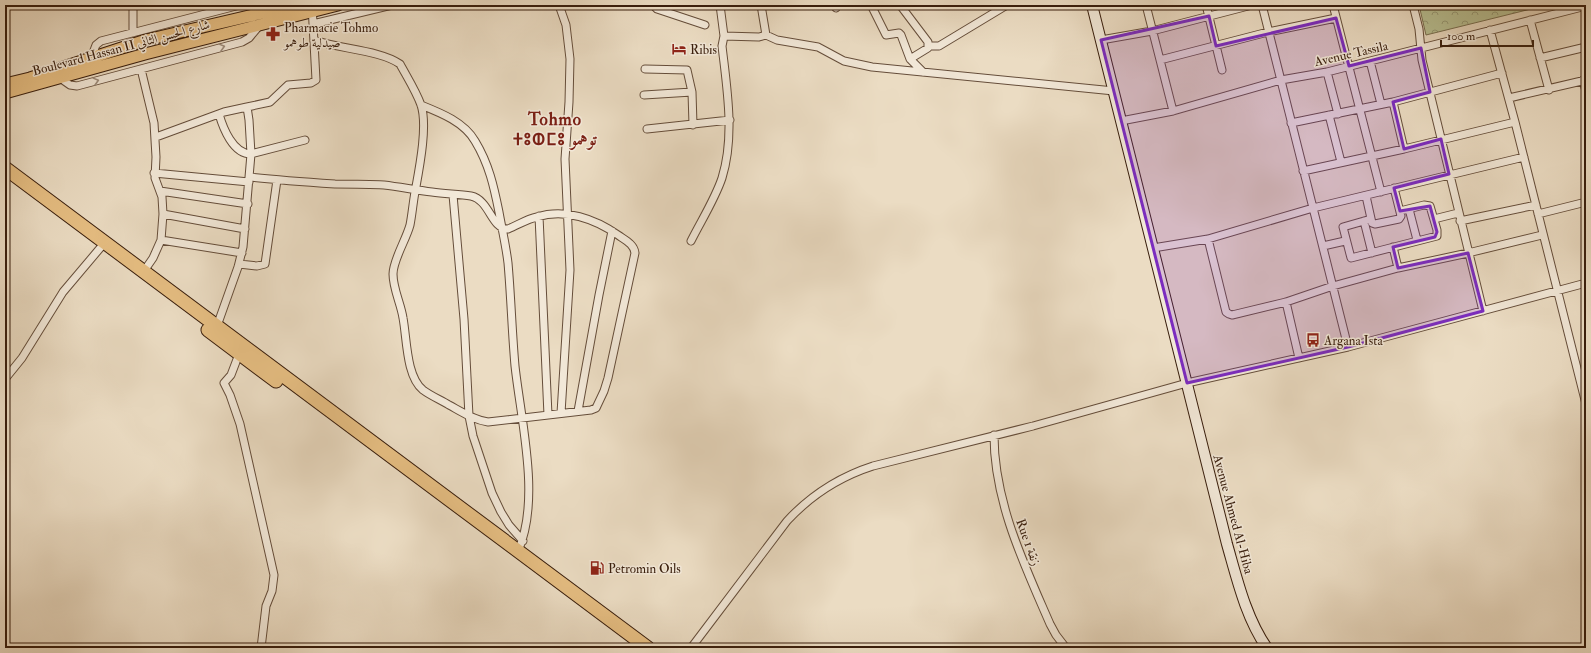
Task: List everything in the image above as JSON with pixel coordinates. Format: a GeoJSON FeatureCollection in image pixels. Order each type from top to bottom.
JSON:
{"type":"FeatureCollection","features":[{"type":"Feature","properties":{"kind":"highway"},"geometry":{"type":"LineString","coordinates":[[5,168],[217,326],[520,546],[648,648]]}},
{"type":"Feature","properties":{"kind":"highway"},"geometry":{"type":"LineString","coordinates":[[5,174],[239,354],[338,426],[635,648]]}},
{"type":"Feature","properties":{"kind":"main road","name":"Boulevard Hassan II شارع الحسن الثاني"},"geometry":{"type":"LineString","coordinates":[[5,84],[30,78],[146,40],[274,8],[297,5]]}},
{"type":"Feature","properties":{"kind":"main road","name":"Boulevard Hassan II شارع الحسن الثاني"},"geometry":{"type":"LineString","coordinates":[[5,93],[259,25],[312,8],[338,5]]}},
{"type":"Feature","properties":{"kind":"street"},"geometry":{"type":"LineString","coordinates":[[132,33],[133,5]]}},
{"type":"Feature","properties":{"kind":"street"},"geometry":{"type":"LineString","coordinates":[[91,58],[94,48],[99,42],[240,5]]}},
{"type":"Feature","properties":{"kind":"street"},"geometry":{"type":"LineString","coordinates":[[313,24],[392,5]]}},
{"type":"Feature","properties":{"kind":"street"},"geometry":{"type":"LineString","coordinates":[[559,5],[566,25],[570,59],[565,159],[569,281],[561,413]]}},
{"type":"Feature","properties":{"kind":"street"},"geometry":{"type":"LineString","coordinates":[[653,5],[657,9],[705,26]]}},
{"type":"Feature","properties":{"kind":"street"},"geometry":{"type":"LineString","coordinates":[[691,241],[722,177],[727,150],[730,120],[722,46],[724,36],[720,5]]}},
{"type":"Feature","properties":{"kind":"street"},"geometry":{"type":"LineString","coordinates":[[761,5],[766,35]]}},
{"type":"Feature","properties":{"kind":"street"},"geometry":{"type":"LineString","coordinates":[[871,5],[886,35],[901,35],[910,59],[923,72]]}},
{"type":"Feature","properties":{"kind":"street"},"geometry":{"type":"LineString","coordinates":[[900,5],[928,42],[929,46]]}},
{"type":"Feature","properties":{"kind":"street"},"geometry":{"type":"LineString","coordinates":[[910,59],[922,53],[929,46],[939,46],[1007,5]]}},
{"type":"Feature","properties":{"kind":"street","name":"Avenue Ahmed Al-Hiba"},"geometry":{"type":"LineString","coordinates":[[1092,5],[1217,506],[1237,578],[1256,629],[1267,648]]}},
{"type":"Feature","properties":{"kind":"street"},"geometry":{"type":"LineString","coordinates":[[1146,5],[1173,111]]}},
{"type":"Feature","properties":{"kind":"street"},"geometry":{"type":"LineString","coordinates":[[1206,5],[1222,70]]}},
{"type":"Feature","properties":{"kind":"street"},"geometry":{"type":"LineString","coordinates":[[1101,40],[1152,31],[1252,5]]}},
{"type":"Feature","properties":{"kind":"street"},"geometry":{"type":"LineString","coordinates":[[1262,5],[1348,347]]}},
{"type":"Feature","properties":{"kind":"street"},"geometry":{"type":"LineString","coordinates":[[1333,5],[1381,192]]}},
{"type":"Feature","properties":{"kind":"street"},"geometry":{"type":"LineString","coordinates":[[1413,5],[1419,29],[1422,60],[1483,311]]}},
{"type":"Feature","properties":{"kind":"street","name":"Avenue Tassila"},"geometry":{"type":"LineString","coordinates":[[1121,121],[1173,111],[1281,80],[1327,72],[1586,6]]}},
{"type":"Feature","properties":{"kind":"street"},"geometry":{"type":"LineString","coordinates":[[156,137],[218,114],[247,106],[270,102],[288,85],[311,83],[314,81],[316,77],[312,8]]}},
{"type":"Feature","properties":{"kind":"street"},"geometry":{"type":"LineString","coordinates":[[1160,60],[1268,32],[1336,18]]}},
{"type":"Feature","properties":{"kind":"street"},"geometry":{"type":"LineString","coordinates":[[1530,20],[1549,90]]}},
{"type":"Feature","properties":{"kind":"street"},"geometry":{"type":"LineString","coordinates":[[60,78],[70,85],[77,86],[142,69],[242,42],[249,38],[259,25]]}},
{"type":"Feature","properties":{"kind":"street"},"geometry":{"type":"LineString","coordinates":[[1490,30],[1509,98],[1542,235],[1586,404]]}},
{"type":"Feature","properties":{"kind":"street"},"geometry":{"type":"LineString","coordinates":[[724,36],[759,37],[766,35],[777,40],[818,47],[844,61],[880,68],[1114,91]]}},
{"type":"Feature","properties":{"kind":"street"},"geometry":{"type":"LineString","coordinates":[[154,173],[383,185],[416,190],[453,195],[471,196],[479,199],[483,203],[498,225],[503,228],[508,229],[539,216],[568,214],[589,219],[612,231],[632,245],[635,250],[635,255],[604,391],[596,408],[591,410],[488,422],[479,421],[469,416],[422,389],[412,373],[403,317],[393,274],[394,266],[410,226],[416,190],[421,161],[423,124],[421,105],[400,64],[397,62],[378,55],[314,40]]}},
{"type":"Feature","properties":{"kind":"street"},"geometry":{"type":"LineString","coordinates":[[1540,58],[1586,47]]}},
{"type":"Feature","properties":{"kind":"street"},"geometry":{"type":"LineString","coordinates":[[1370,61],[1381,104]]}},
{"type":"Feature","properties":{"kind":"street"},"geometry":{"type":"LineString","coordinates":[[142,69],[153,114],[156,137],[154,173],[155,182],[162,197],[163,214],[161,240],[153,258],[144,271]]}},
{"type":"Feature","properties":{"kind":"street"},"geometry":{"type":"LineString","coordinates":[[645,69],[687,70],[692,92],[693,125]]}},
{"type":"Feature","properties":{"kind":"street"},"geometry":{"type":"LineString","coordinates":[[1327,72],[1338,114]]}},
{"type":"Feature","properties":{"kind":"street"},"geometry":{"type":"LineString","coordinates":[[1292,123],[1393,102],[1502,73]]}},
{"type":"Feature","properties":{"kind":"street"},"geometry":{"type":"LineString","coordinates":[[1509,98],[1549,90],[1585,80],[1586,91]]}},
{"type":"Feature","properties":{"kind":"street"},"geometry":{"type":"LineString","coordinates":[[644,95],[692,92]]}},
{"type":"Feature","properties":{"kind":"street"},"geometry":{"type":"LineString","coordinates":[[1393,102],[1404,149]]}},
{"type":"Feature","properties":{"kind":"street"},"geometry":{"type":"LineString","coordinates":[[421,105],[447,116],[465,128],[475,140],[488,166],[493,183],[503,228],[508,264],[515,366],[526,449],[529,496],[527,522],[520,546]]}},
{"type":"Feature","properties":{"kind":"street"},"geometry":{"type":"LineString","coordinates":[[217,326],[242,253],[248,204],[251,154],[247,106]]}},
{"type":"Feature","properties":{"kind":"street"},"geometry":{"type":"LineString","coordinates":[[218,114],[227,136],[244,152],[251,154],[305,140]]}},
{"type":"Feature","properties":{"kind":"street"},"geometry":{"type":"LineString","coordinates":[[1329,115],[1341,162]]}},
{"type":"Feature","properties":{"kind":"street"},"geometry":{"type":"LineString","coordinates":[[647,129],[730,120]]}},
{"type":"Feature","properties":{"kind":"street"},"geometry":{"type":"LineString","coordinates":[[1303,171],[1404,149],[1515,122]]}},
{"type":"Feature","properties":{"kind":"street"},"geometry":{"type":"LineString","coordinates":[[1153,248],[1208,239],[1313,208],[1524,157]]}},
{"type":"Feature","properties":{"kind":"street"},"geometry":{"type":"LineString","coordinates":[[239,264],[257,266],[265,264],[277,180]]}},
{"type":"Feature","properties":{"kind":"street"},"geometry":{"type":"LineString","coordinates":[[1394,188],[1400,211],[1399,219],[1375,224],[1368,220],[1343,226],[1342,229],[1351,258],[1436,236],[1437,230],[1431,208],[1428,205],[1400,211]]}},
{"type":"Feature","properties":{"kind":"street"},"geometry":{"type":"LineString","coordinates":[[160,191],[248,204]]}},
{"type":"Feature","properties":{"kind":"street"},"geometry":{"type":"LineString","coordinates":[[453,195],[464,319],[469,416],[473,436],[492,493],[520,546]]}},
{"type":"Feature","properties":{"kind":"street"},"geometry":{"type":"LineString","coordinates":[[1366,196],[1372,253]]}},
{"type":"Feature","properties":{"kind":"street"},"geometry":{"type":"LineString","coordinates":[[1538,214],[1586,202]]}},
{"type":"Feature","properties":{"kind":"street"},"geometry":{"type":"LineString","coordinates":[[1434,219],[1459,217],[1536,205]]}},
{"type":"Feature","properties":{"kind":"street"},"geometry":{"type":"LineString","coordinates":[[1409,209],[1416,240]]}},
{"type":"Feature","properties":{"kind":"street"},"geometry":{"type":"LineString","coordinates":[[163,214],[245,229]]}},
{"type":"Feature","properties":{"kind":"street"},"geometry":{"type":"LineString","coordinates":[[539,216],[548,415]]}},
{"type":"Feature","properties":{"kind":"street"},"geometry":{"type":"LineString","coordinates":[[578,411],[598,295],[612,231]]}},
{"type":"Feature","properties":{"kind":"street"},"geometry":{"type":"LineString","coordinates":[[1208,239],[1224,306],[1229,314],[1286,302],[1333,286],[1398,268],[1542,235]]}},
{"type":"Feature","properties":{"kind":"street"},"geometry":{"type":"LineString","coordinates":[[161,240],[242,253]]}},
{"type":"Feature","properties":{"kind":"street"},"geometry":{"type":"LineString","coordinates":[[1323,246],[1345,241]]}},
{"type":"Feature","properties":{"kind":"street"},"geometry":{"type":"LineString","coordinates":[[5,379],[22,358],[63,292],[101,247]]}},
{"type":"Feature","properties":{"kind":"street"},"geometry":{"type":"LineString","coordinates":[[1393,247],[1398,268]]}},
{"type":"Feature","properties":{"kind":"street"},"geometry":{"type":"LineString","coordinates":[[690,648],[787,521],[800,507],[818,492],[857,471],[1034,426],[1187,383],[1348,347],[1586,282]]}},
{"type":"Feature","properties":{"kind":"street"},"geometry":{"type":"LineString","coordinates":[[1286,302],[1299,358]]}},
{"type":"Feature","properties":{"kind":"street"},"geometry":{"type":"LineString","coordinates":[[239,354],[231,375],[224,383],[233,402],[240,424],[273,571],[273,586],[266,606],[261,648]]}},
{"type":"Feature","properties":{"kind":"street","name":"Rue 1 زنقة"},"geometry":{"type":"LineString","coordinates":[[994,435],[998,478],[1012,530],[1023,561],[1050,624],[1066,648]]}},
{"type":"Feature","properties":{"kind":"highlighted area"},"geometry":{"type":"Polygon","coordinates":[[[1209,16],[1216,46],[1336,18],[1349,66],[1421,48],[1430,92],[1393,102],[1404,149],[1441,139],[1449,174],[1394,188],[1400,211],[1430,206],[1437,232],[1435,237],[1393,247],[1398,268],[1468,253],[1483,311],[1348,347],[1187,383],[1101,40],[1209,16]]]}},
{"type":"Feature","properties":{"kind":"green space"},"geometry":{"type":"Polygon","coordinates":[[[1419,5],[1547,5],[1426,35],[1419,5]]]}},
{"type":"Feature","properties":{"kind":"place","name":"Pharmacie Tohmo صيدلية طوهمو"},"geometry":{"type":"Point","coordinates":[273,34]}},
{"type":"Feature","properties":{"kind":"place","name":"Ribis"},"geometry":{"type":"Point","coordinates":[679,49]}},
{"type":"Feature","properties":{"kind":"place","name":"Argana Ista"},"geometry":{"type":"Point","coordinates":[1313,340]}},
{"type":"Feature","properties":{"kind":"place","name":"Petromin Oils"},"geometry":{"type":"Point","coordinates":[597,568]}},
{"type":"Feature","properties":{"kind":"district","name":"Tohmo ⵜⵓⵀⵎⵓ توهمو"},"geometry":{"type":"Point","coordinates":[555,129]}}]}
